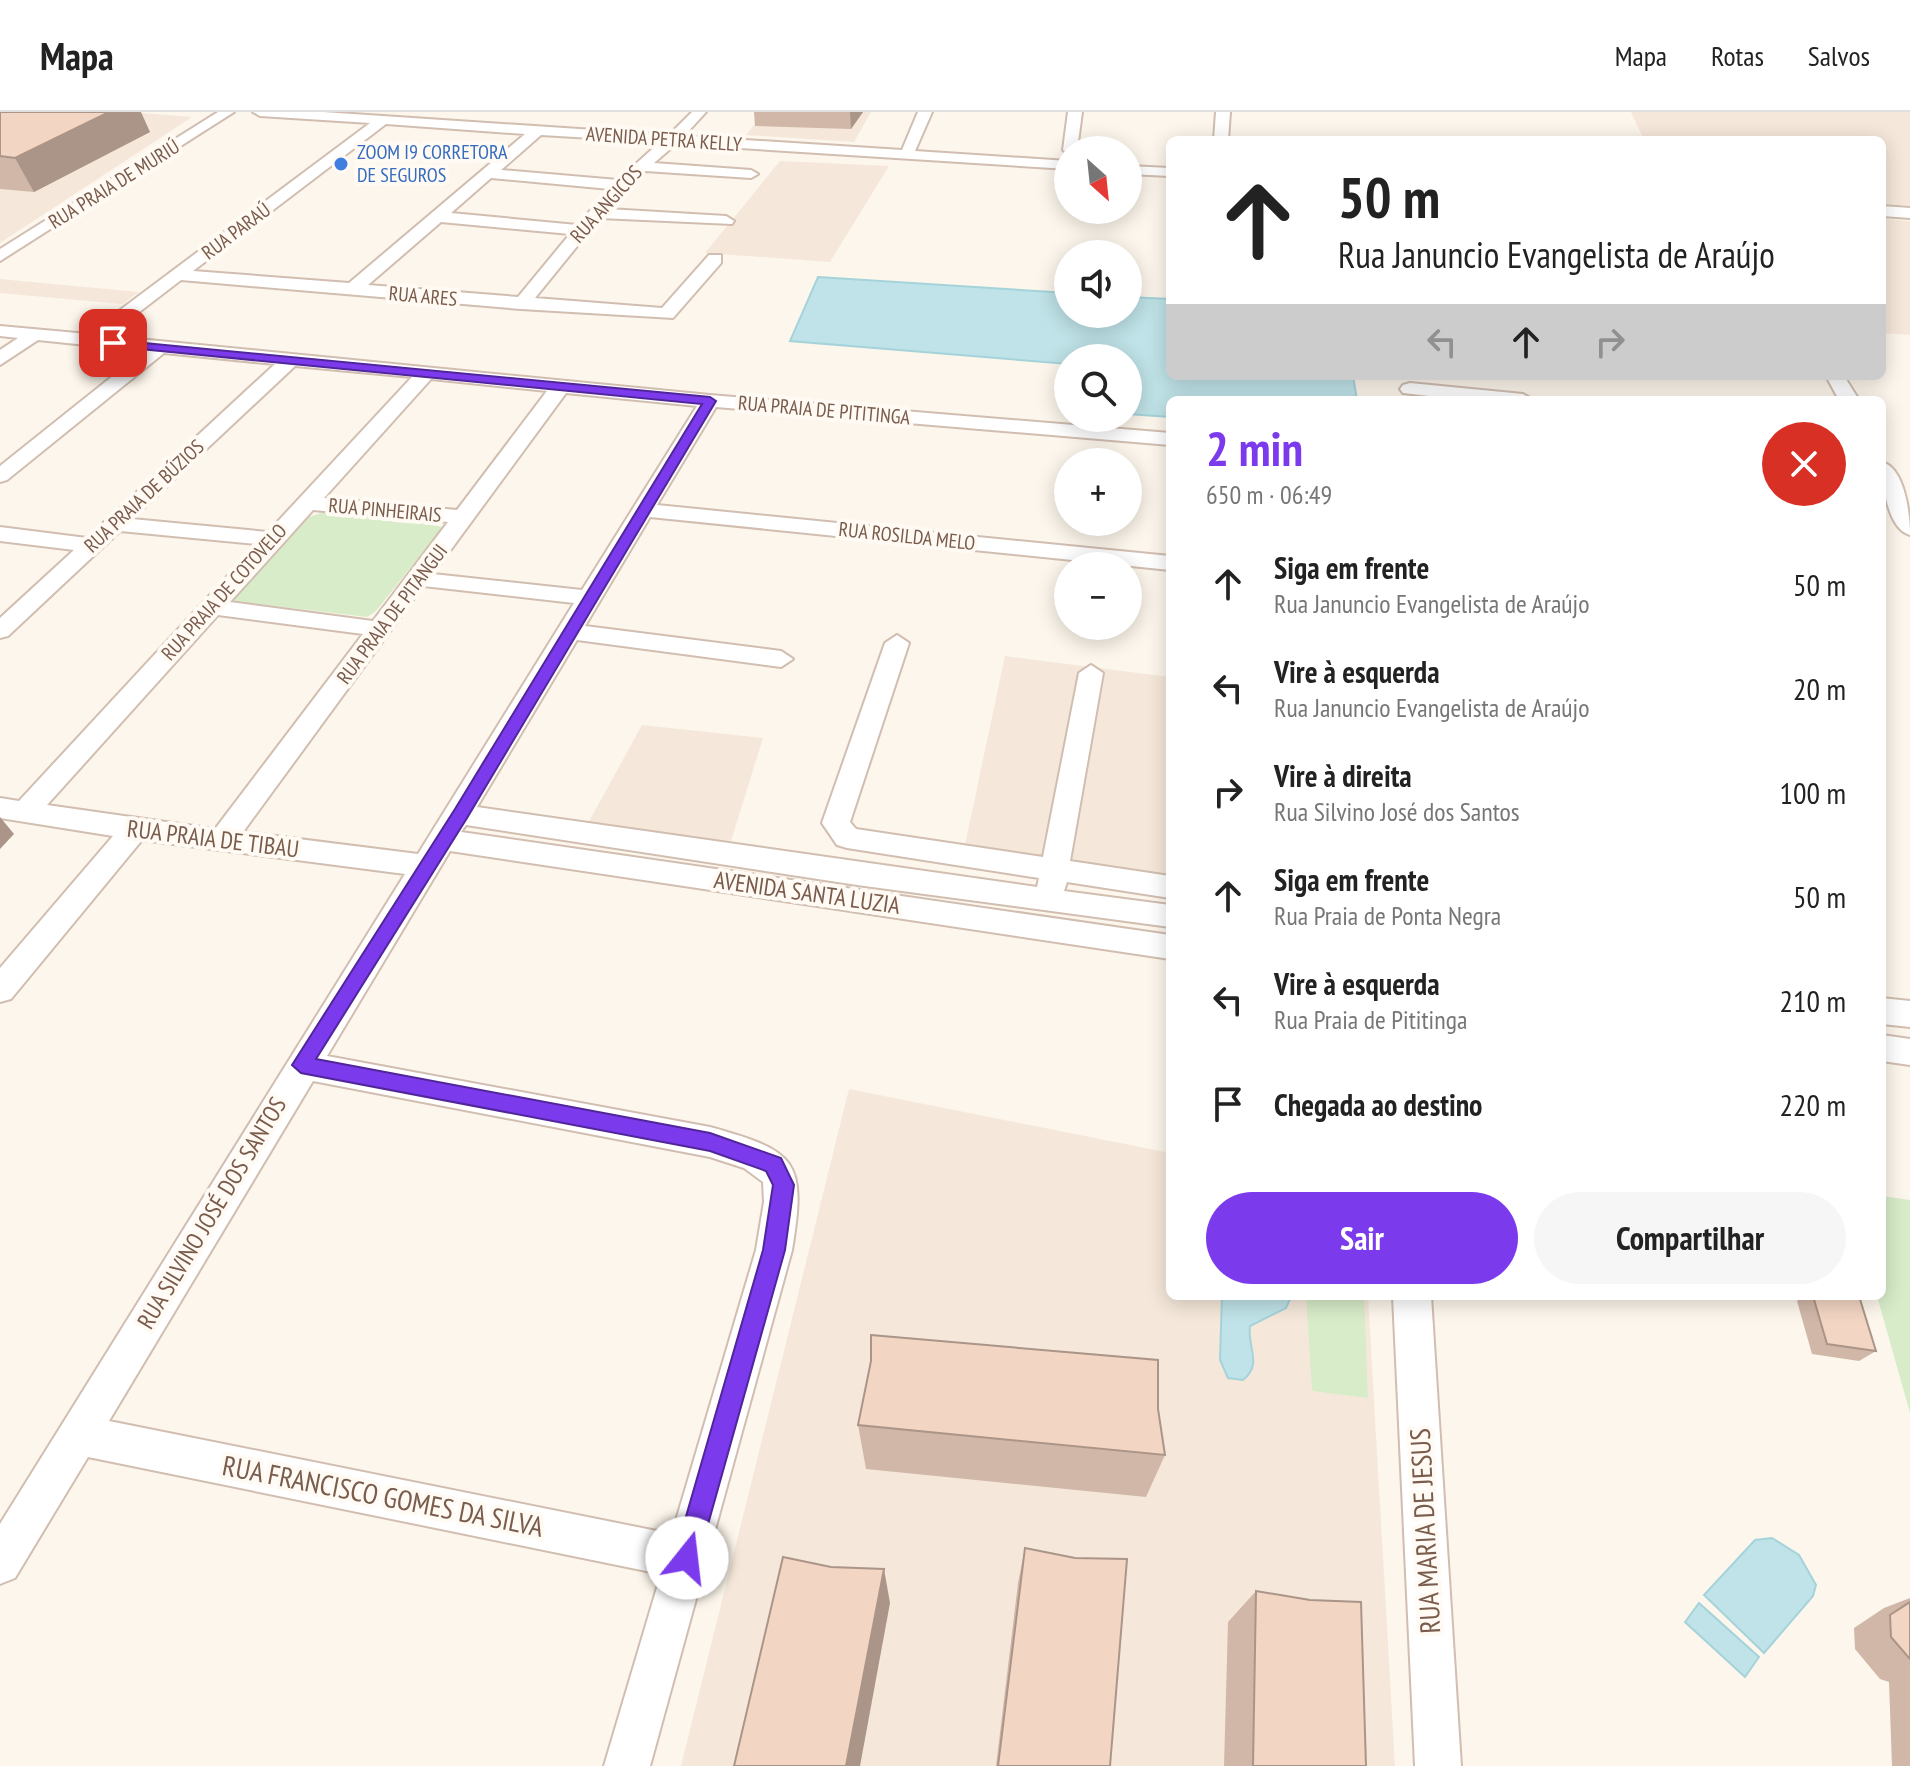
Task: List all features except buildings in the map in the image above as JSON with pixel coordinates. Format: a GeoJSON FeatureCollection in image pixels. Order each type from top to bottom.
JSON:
{"type":"FeatureCollection","features":[{"type":"Feature","properties":{"kind":"street","name":"RUA PRAIA DE MURIÚ"},"geometry":{"type":"LineString","coordinates":[[0,256],[227,112]]}},
{"type":"Feature","properties":{"kind":"street","name":"AVENIDA PETRA KELLY"},"geometry":{"type":"LineString","coordinates":[[260,112],[537,131],[1054,156]]}},
{"type":"Feature","properties":{"kind":"street","name":"AVENIDA PETRA KELLY"},"geometry":{"type":"LineString","coordinates":[[338,112],[586,124],[675,136],[1054,164]]}},
{"type":"Feature","properties":{"kind":"street","name":"RUA ANGICOS"},"geometry":{"type":"LineString","coordinates":[[521,304],[621,185],[699,112]]}},
{"type":"Feature","properties":{"kind":"street"},"geometry":{"type":"LineString","coordinates":[[909,149],[925,112]]}},
{"type":"Feature","properties":{"kind":"street"},"geometry":{"type":"LineString","coordinates":[[1072,136],[1075,112]]}},
{"type":"Feature","properties":{"kind":"street"},"geometry":{"type":"LineString","coordinates":[[1221,136],[1223,112]]}},
{"type":"Feature","properties":{"kind":"street","name":"RUA PARAÚ"},"geometry":{"type":"LineString","coordinates":[[90,341],[382,121]]}},
{"type":"Feature","properties":{"kind":"street"},"geometry":{"type":"LineString","coordinates":[[353,289],[441,217],[537,131]]}},
{"type":"Feature","properties":{"kind":"street"},"geometry":{"type":"LineString","coordinates":[[1142,162],[1166,164]]}},
{"type":"Feature","properties":{"kind":"street"},"geometry":{"type":"LineString","coordinates":[[641,166],[751,174]]}},
{"type":"Feature","properties":{"kind":"street"},"geometry":{"type":"LineString","coordinates":[[1142,171],[1166,172]]}},
{"type":"Feature","properties":{"kind":"street"},"geometry":{"type":"LineString","coordinates":[[488,173],[621,185]]}},
{"type":"Feature","properties":{"kind":"street"},"geometry":{"type":"LineString","coordinates":[[1886,211],[1910,213]]}},
{"type":"Feature","properties":{"kind":"street"},"geometry":{"type":"LineString","coordinates":[[597,213],[726,221]]}},
{"type":"Feature","properties":{"kind":"street"},"geometry":{"type":"LineString","coordinates":[[441,217],[581,230]]}},
{"type":"Feature","properties":{"kind":"street","name":"RUA ARES"},"geometry":{"type":"LineString","coordinates":[[178,275],[667,314],[715,259]]}},
{"type":"Feature","properties":{"kind":"street","name":"RUA PRAIA DE PITITINGA"},"geometry":{"type":"LineString","coordinates":[[0,331],[288,362],[710,401],[1166,439]]}},
{"type":"Feature","properties":{"kind":"street"},"geometry":{"type":"LineString","coordinates":[[0,359],[34,335]]}},
{"type":"Feature","properties":{"kind":"street"},"geometry":{"type":"LineString","coordinates":[[4,470],[159,348]]}},
{"type":"Feature","properties":{"kind":"street","name":"RUA PRAIA DE BÚZIOS"},"geometry":{"type":"LineString","coordinates":[[0,631],[288,362]]}},
{"type":"Feature","properties":{"kind":"street","name":"RUA PRAIA DE COTOVELO"},"geometry":{"type":"LineString","coordinates":[[13,810],[209,607],[425,374]]}},
{"type":"Feature","properties":{"kind":"street","name":"RUA PRAIA DE PITANGUI"},"geometry":{"type":"LineString","coordinates":[[222,840],[560,387]]}},
{"type":"Feature","properties":{"kind":"street"},"geometry":{"type":"LineString","coordinates":[[1410,388],[1485,396]]}},
{"type":"Feature","properties":{"kind":"street","name":"RUA SILVINO JOSÉ DOS SANTOS"},"geometry":{"type":"LineString","coordinates":[[0,1563],[301,1065],[461,814],[710,401]]}},
{"type":"Feature","properties":{"kind":"street"},"geometry":{"type":"LineString","coordinates":[[1891,479],[1910,528]]}},
{"type":"Feature","properties":{"kind":"street","name":"RUA PINHEIRAIS"},"geometry":{"type":"LineString","coordinates":[[306,503],[464,517]]}},
{"type":"Feature","properties":{"kind":"street","name":"RUA ROSILDA MELO"},"geometry":{"type":"LineString","coordinates":[[644,510],[1166,563]]}},
{"type":"Feature","properties":{"kind":"street"},"geometry":{"type":"LineString","coordinates":[[113,524],[272,539]]}},
{"type":"Feature","properties":{"kind":"street"},"geometry":{"type":"LineString","coordinates":[[0,534],[91,545]]}},
{"type":"Feature","properties":{"kind":"street"},"geometry":{"type":"LineString","coordinates":[[419,579],[592,598]]}},
{"type":"Feature","properties":{"kind":"street"},"geometry":{"type":"LineString","coordinates":[[209,607],[380,629]]}},
{"type":"Feature","properties":{"kind":"street"},"geometry":{"type":"LineString","coordinates":[[571,632],[781,659]]}},
{"type":"Feature","properties":{"kind":"street"},"geometry":{"type":"LineString","coordinates":[[897,643],[836,823],[840,832],[856,842],[1052,885],[1166,887]]}},
{"type":"Feature","properties":{"kind":"street"},"geometry":{"type":"LineString","coordinates":[[1052,885],[1091,673]]}},
{"type":"Feature","properties":{"kind":"street","name":"RUA PRAIA DE TIBAU"},"geometry":{"type":"LineString","coordinates":[[13,810],[222,840],[436,853]]}},
{"type":"Feature","properties":{"kind":"street","name":"AVENIDA SANTA LUZIA"},"geometry":{"type":"LineString","coordinates":[[461,814],[857,874],[1052,885],[1166,915]]}},
{"type":"Feature","properties":{"kind":"street"},"geometry":{"type":"LineString","coordinates":[[0,990],[135,829]]}},
{"type":"Feature","properties":{"kind":"street","name":"AVENIDA SANTA LUZIA"},"geometry":{"type":"LineString","coordinates":[[436,853],[1166,946]]}},
{"type":"Feature","properties":{"kind":"street"},"geometry":{"type":"LineString","coordinates":[[1886,1011],[1910,1014]]}},
{"type":"Feature","properties":{"kind":"street"},"geometry":{"type":"LineString","coordinates":[[1886,1049],[1910,1052]]}},
{"type":"Feature","properties":{"kind":"street"},"geometry":{"type":"LineString","coordinates":[[301,1065],[744,1151],[774,1164],[781,1173],[783,1185],[774,1250],[627,1766]]}},
{"type":"Feature","properties":{"kind":"street","name":"RUA MARIA DE JESUS"},"geometry":{"type":"LineString","coordinates":[[1412,1300],[1438,1766]]}},
{"type":"Feature","properties":{"kind":"street","name":"RUA FRANCISCO GOMES DA SILVA"},"geometry":{"type":"LineString","coordinates":[[79,1435],[687,1558]]}},
{"type":"Feature","properties":{"kind":"shaded area"},"geometry":{"type":"Polygon","coordinates":[[[0,112],[130,112],[192,117],[0,243],[0,112]]]}},
{"type":"Feature","properties":{"kind":"shaded area"},"geometry":{"type":"Polygon","coordinates":[[[764,112],[871,112],[854,142],[746,135],[764,112]]]}},
{"type":"Feature","properties":{"kind":"shaded area"},"geometry":{"type":"Polygon","coordinates":[[[1631,112],[1910,112],[1910,206],[1886,204],[1886,136],[1642,136],[1631,112]]]}},
{"type":"Feature","properties":{"kind":"shaded area"},"geometry":{"type":"Polygon","coordinates":[[[780,161],[889,166],[830,262],[705,253],[780,161]]]}},
{"type":"Feature","properties":{"kind":"shaded area"},"geometry":{"type":"Polygon","coordinates":[[[1886,219],[1910,221],[1910,335],[1886,333],[1886,219]]]}},
{"type":"Feature","properties":{"kind":"shaded area"},"geometry":{"type":"Polygon","coordinates":[[[0,279],[139,292],[122,304],[0,293],[0,279]]]}},
{"type":"Feature","properties":{"kind":"shaded area"},"geometry":{"type":"Polygon","coordinates":[[[1005,656],[1166,676],[1166,879],[963,854],[1005,656]]]}},
{"type":"Feature","properties":{"kind":"shaded area"},"geometry":{"type":"Polygon","coordinates":[[[642,725],[763,738],[731,841],[586,827],[642,725]]]}},
{"type":"Feature","properties":{"kind":"shaded area"},"geometry":{"type":"Polygon","coordinates":[[[849,1089],[1166,1152],[1166,1300],[1368,1300],[1395,1766],[681,1766],[849,1089]]]}},
{"type":"Feature","properties":{"kind":"green space"},"geometry":{"type":"Polygon","coordinates":[[[327,511],[433,522],[442,528],[376,611],[367,617],[234,601],[236,595],[309,517],[327,511]]]}},
{"type":"Feature","properties":{"kind":"green space"},"geometry":{"type":"Polygon","coordinates":[[[1886,1197],[1910,1200],[1910,1413],[1878,1300],[1886,1300],[1886,1197]]]}},
{"type":"Feature","properties":{"kind":"green space"},"geometry":{"type":"Polygon","coordinates":[[[1306,1300],[1364,1300],[1368,1398],[1312,1391],[1306,1300]]]}},
{"type":"Feature","properties":{"kind":"water"},"geometry":{"type":"Polygon","coordinates":[[[818,277],[1054,292],[1054,328],[1142,328],[1142,298],[1166,299],[1166,380],[1354,380],[1356,396],[1166,396],[1166,417],[1142,415],[1142,344],[1054,344],[1054,363],[790,341],[818,277]]]}},
{"type":"Feature","properties":{"kind":"water"},"geometry":{"type":"Polygon","coordinates":[[[1222,1300],[1290,1300],[1286,1308],[1250,1326],[1253,1362],[1243,1380],[1228,1378],[1220,1360],[1222,1300]]]}},
{"type":"Feature","properties":{"kind":"water"},"geometry":{"type":"Polygon","coordinates":[[[1772,1538],[1799,1555],[1816,1585],[1813,1596],[1764,1653],[1704,1595],[1755,1540],[1772,1538]]]}},
{"type":"Feature","properties":{"kind":"water"},"geometry":{"type":"Polygon","coordinates":[[[1699,1603],[1759,1657],[1745,1677],[1685,1622],[1699,1603]]]}},
{"type":"Feature","properties":{"kind":"place","name":"ZOOM I9 CORRETORA DE SEGUROS"},"geometry":{"type":"Point","coordinates":[341,164]}},
{"type":"Feature","properties":{"kind":"route"},"geometry":{"type":"LineString","coordinates":[[113,343],[710,401],[461,814],[301,1065],[710,1142],[744,1151],[774,1164],[781,1173],[783,1185],[774,1250],[687,1558]]}}]}
